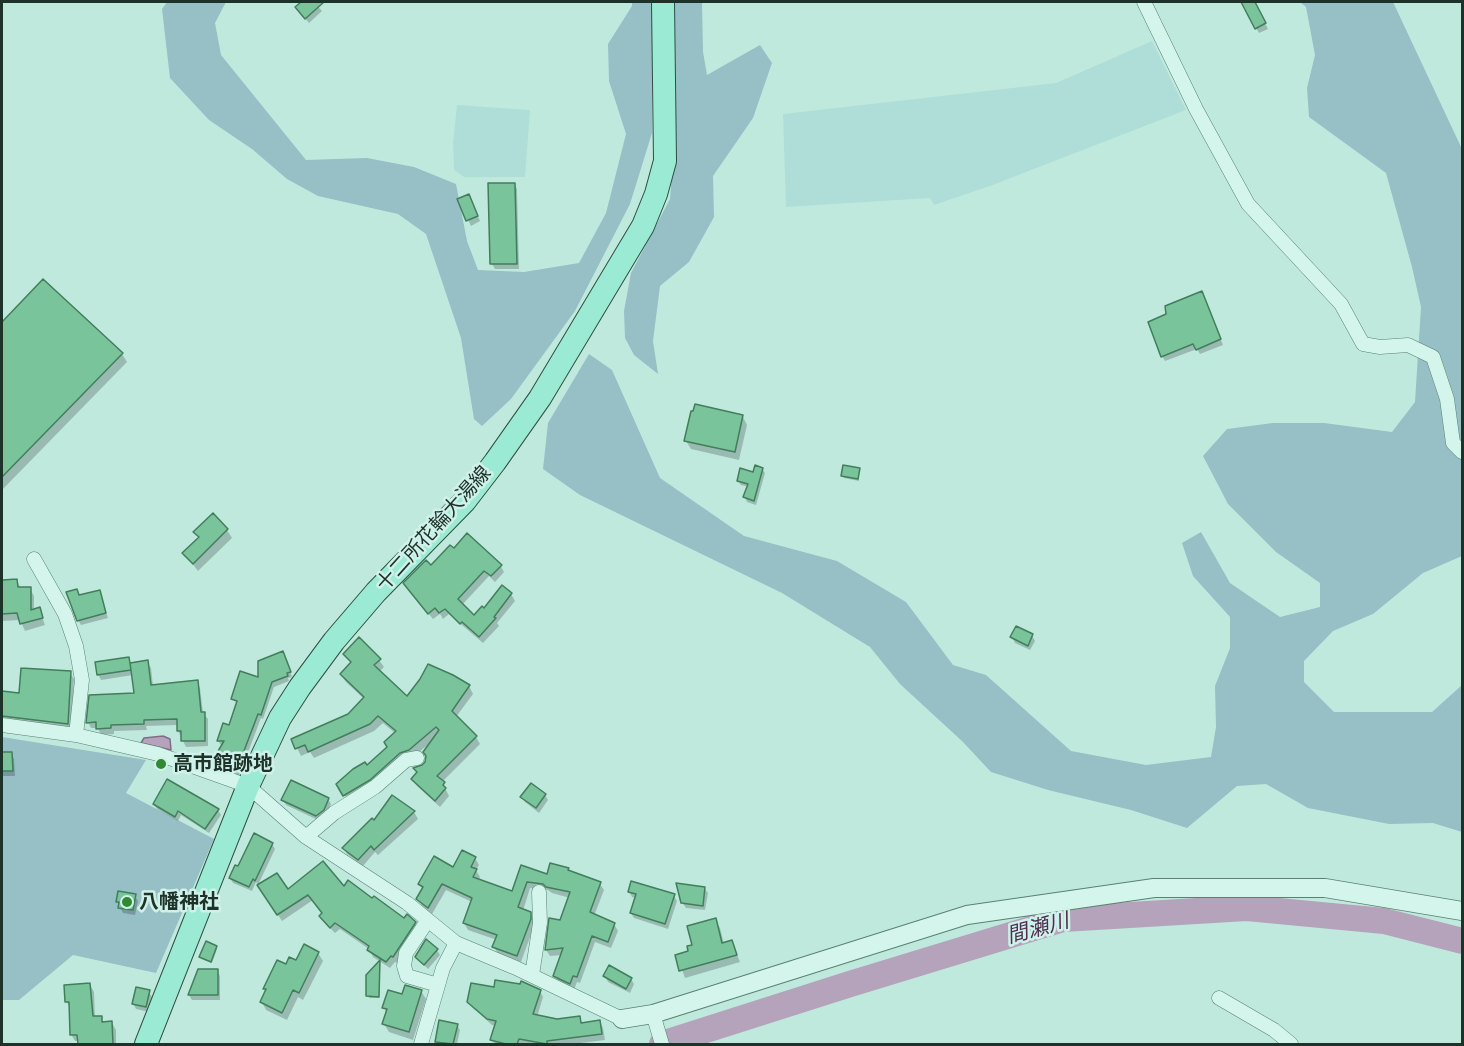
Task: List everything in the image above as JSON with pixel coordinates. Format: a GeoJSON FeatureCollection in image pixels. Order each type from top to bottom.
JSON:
{"type":"FeatureCollection","features":[{"type":"Feature","properties":{"kind":"main road","name":"十二所花輪大湯線"},"geometry":{"type":"LineString","coordinates":[[146,1044],[248,786],[280,718],[334,641],[376,592],[465,501],[540,398],[643,226],[656,194],[665,161],[663,2]]}},
{"type":"Feature","properties":{"kind":"street"},"geometry":{"type":"LineString","coordinates":[[1144,2],[1196,109],[1248,204],[1341,304],[1363,344],[1380,347],[1408,345],[1433,357],[1447,399],[1453,443],[1462,452]]}},
{"type":"Feature","properties":{"kind":"street"},"geometry":{"type":"LineString","coordinates":[[34,559],[65,614],[76,646],[82,680],[76,735]]}},
{"type":"Feature","properties":{"kind":"street"},"geometry":{"type":"LineString","coordinates":[[2,725],[76,735],[158,754],[248,786],[306,837],[407,903],[456,943],[532,975],[622,1019],[654,1020],[967,915],[1154,888],[1324,888],[1462,911]]}},
{"type":"Feature","properties":{"kind":"street"},"geometry":{"type":"LineString","coordinates":[[306,837],[333,813],[375,787],[406,760],[417,758]]}},
{"type":"Feature","properties":{"kind":"street"},"geometry":{"type":"LineString","coordinates":[[532,975],[540,923],[539,892]]}},
{"type":"Feature","properties":{"kind":"street"},"geometry":{"type":"LineString","coordinates":[[428,920],[406,953],[404,966],[407,976],[438,985]]}},
{"type":"Feature","properties":{"kind":"street"},"geometry":{"type":"LineString","coordinates":[[420,1044],[443,968],[456,943]]}},
{"type":"Feature","properties":{"kind":"street"},"geometry":{"type":"LineString","coordinates":[[1220,998],[1274,1030],[1291,1044]]}},
{"type":"Feature","properties":{"kind":"street"},"geometry":{"type":"LineString","coordinates":[[654,1020],[662,1044]]}},
{"type":"Feature","properties":{"kind":"shaded area"},"geometry":{"type":"Polygon","coordinates":[[[167,2],[226,2],[215,23],[221,55],[306,160],[367,158],[414,167],[456,184],[467,241],[478,270],[524,272],[579,263],[606,213],[626,134],[609,81],[608,44],[632,6],[632,2],[652,2],[652,133],[630,204],[575,311],[511,399],[482,426],[474,419],[461,338],[426,234],[398,214],[318,196],[287,179],[252,149],[209,120],[170,78],[162,9],[167,2]]]}},
{"type":"Feature","properties":{"kind":"shaded area"},"geometry":{"type":"Polygon","coordinates":[[[671,2],[702,2],[703,52],[707,75],[760,45],[772,63],[753,118],[713,176],[714,217],[689,262],[660,286],[653,341],[658,374],[634,355],[625,338],[624,311],[631,273],[670,199],[675,134],[671,2]]]}},
{"type":"Feature","properties":{"kind":"shaded area"},"geometry":{"type":"Polygon","coordinates":[[[1300,2],[1393,2],[1462,149],[1462,556],[1423,573],[1373,614],[1333,631],[1304,661],[1304,682],[1334,712],[1432,712],[1462,685],[1462,832],[1433,823],[1389,824],[1308,808],[1266,784],[1237,786],[1187,828],[1131,810],[1048,790],[991,772],[963,742],[900,684],[870,647],[782,593],[580,495],[543,469],[548,423],[589,354],[612,370],[660,478],[744,536],[837,561],[906,602],[953,665],[986,675],[1071,751],[1146,765],[1211,757],[1216,727],[1215,686],[1230,648],[1230,617],[1193,576],[1182,543],[1201,532],[1230,583],[1280,617],[1320,607],[1320,583],[1276,552],[1228,504],[1203,456],[1227,429],[1273,423],[1324,423],[1392,432],[1415,402],[1421,307],[1386,173],[1309,117],[1307,88],[1315,55],[1306,7],[1300,2]]]}},
{"type":"Feature","properties":{"kind":"shaded area"},"geometry":{"type":"Polygon","coordinates":[[[1152,41],[1186,110],[990,186],[934,205],[930,198],[786,207],[783,114],[1056,83],[1152,41]]]}},
{"type":"Feature","properties":{"kind":"shaded area"},"geometry":{"type":"Polygon","coordinates":[[[457,105],[530,110],[525,177],[464,177],[454,170],[453,144],[457,105]]]}},
{"type":"Feature","properties":{"kind":"shaded area"},"geometry":{"type":"Polygon","coordinates":[[[163,736],[170,739],[171,750],[141,743],[144,738],[163,736]]]}},
{"type":"Feature","properties":{"kind":"shaded area"},"geometry":{"type":"Polygon","coordinates":[[[2,737],[146,760],[126,793],[214,839],[156,973],[73,955],[19,1000],[2,1000],[2,737]]]}},
{"type":"Feature","properties":{"kind":"building"},"geometry":{"type":"Polygon","coordinates":[[[301,2],[324,2],[305,19],[295,7],[301,2]]]}},
{"type":"Feature","properties":{"kind":"building"},"geometry":{"type":"Polygon","coordinates":[[[1241,2],[1255,2],[1266,23],[1255,29],[1241,2]]]}},
{"type":"Feature","properties":{"kind":"building"},"geometry":{"type":"Polygon","coordinates":[[[488,183],[515,183],[517,264],[490,264],[488,183]]]}},
{"type":"Feature","properties":{"kind":"building"},"geometry":{"type":"Polygon","coordinates":[[[469,194],[478,216],[466,221],[457,199],[469,194]]]}},
{"type":"Feature","properties":{"kind":"building"},"geometry":{"type":"Polygon","coordinates":[[[43,279],[123,353],[2,477],[2,322],[43,279]]]}},
{"type":"Feature","properties":{"kind":"building"},"geometry":{"type":"Polygon","coordinates":[[[1202,291],[1221,339],[1196,350],[1193,344],[1161,357],[1148,322],[1166,314],[1165,306],[1202,291]]]}},
{"type":"Feature","properties":{"kind":"building"},"geometry":{"type":"Polygon","coordinates":[[[695,404],[743,415],[735,452],[684,441],[691,411],[695,404]]]}},
{"type":"Feature","properties":{"kind":"building"},"geometry":{"type":"Polygon","coordinates":[[[755,465],[763,468],[754,501],[743,497],[748,484],[737,481],[740,468],[753,472],[755,465]]]}},
{"type":"Feature","properties":{"kind":"building"},"geometry":{"type":"Polygon","coordinates":[[[843,465],[860,468],[858,479],[841,476],[843,465]]]}},
{"type":"Feature","properties":{"kind":"building"},"geometry":{"type":"Polygon","coordinates":[[[213,513],[228,529],[193,564],[182,553],[199,537],[193,532],[213,513]]]}},
{"type":"Feature","properties":{"kind":"building"},"geometry":{"type":"Polygon","coordinates":[[[467,533],[502,565],[491,576],[484,571],[458,599],[474,615],[482,606],[484,608],[502,585],[512,593],[494,617],[496,618],[479,637],[462,622],[460,624],[445,609],[439,613],[435,608],[428,614],[403,583],[426,560],[431,565],[450,545],[454,548],[467,533]]]}},
{"type":"Feature","properties":{"kind":"building"},"geometry":{"type":"Polygon","coordinates":[[[17,579],[18,587],[31,587],[31,610],[40,607],[43,618],[20,624],[17,613],[2,614],[2,580],[17,579]]]}},
{"type":"Feature","properties":{"kind":"building"},"geometry":{"type":"Polygon","coordinates":[[[77,589],[79,595],[100,590],[106,613],[77,621],[66,592],[77,589]]]}},
{"type":"Feature","properties":{"kind":"building"},"geometry":{"type":"Polygon","coordinates":[[[1016,626],[1033,634],[1028,646],[1010,637],[1016,626]]]}},
{"type":"Feature","properties":{"kind":"building"},"geometry":{"type":"Polygon","coordinates":[[[359,637],[381,659],[374,665],[407,696],[428,664],[470,685],[452,711],[477,736],[437,776],[445,782],[443,785],[446,788],[435,801],[411,779],[417,772],[413,768],[425,762],[426,756],[423,752],[439,730],[436,727],[409,750],[400,753],[370,780],[343,796],[336,784],[353,769],[365,762],[367,765],[387,747],[384,742],[396,731],[378,716],[370,724],[308,752],[305,745],[295,749],[291,739],[348,714],[364,697],[340,674],[351,662],[343,654],[359,637]]]}},
{"type":"Feature","properties":{"kind":"building"},"geometry":{"type":"Polygon","coordinates":[[[283,651],[291,672],[287,673],[288,676],[272,682],[261,715],[258,714],[236,772],[211,763],[224,741],[217,741],[223,723],[229,725],[237,701],[231,699],[240,671],[258,677],[258,661],[283,651]]]}},
{"type":"Feature","properties":{"kind":"building"},"geometry":{"type":"Polygon","coordinates":[[[129,657],[131,670],[97,675],[95,662],[129,657]]]}},
{"type":"Feature","properties":{"kind":"building"},"geometry":{"type":"Polygon","coordinates":[[[148,660],[151,685],[198,680],[201,712],[205,712],[205,741],[181,741],[181,731],[177,731],[177,719],[144,720],[144,724],[111,725],[111,728],[96,729],[96,722],[86,723],[89,695],[134,693],[130,663],[148,660]]]}},
{"type":"Feature","properties":{"kind":"building"},"geometry":{"type":"Polygon","coordinates":[[[21,668],[71,671],[68,724],[2,716],[2,691],[19,693],[21,668]]]}},
{"type":"Feature","properties":{"kind":"building"},"geometry":{"type":"Polygon","coordinates":[[[2,752],[12,752],[13,771],[2,771],[2,752]]]}},
{"type":"Feature","properties":{"kind":"building"},"geometry":{"type":"Polygon","coordinates":[[[167,779],[219,809],[205,829],[178,811],[175,817],[153,804],[167,779]]]}},
{"type":"Feature","properties":{"kind":"building"},"geometry":{"type":"Polygon","coordinates":[[[291,780],[329,798],[324,810],[316,816],[281,800],[291,780]]]}},
{"type":"Feature","properties":{"kind":"building"},"geometry":{"type":"Polygon","coordinates":[[[531,783],[546,794],[536,808],[520,797],[531,783]]]}},
{"type":"Feature","properties":{"kind":"building"},"geometry":{"type":"Polygon","coordinates":[[[392,795],[415,811],[374,850],[371,846],[358,860],[342,848],[372,818],[374,820],[392,795]]]}},
{"type":"Feature","properties":{"kind":"building"},"geometry":{"type":"Polygon","coordinates":[[[254,833],[273,843],[255,881],[253,879],[249,887],[229,878],[235,865],[238,866],[254,833]]]}},
{"type":"Feature","properties":{"kind":"building"},"geometry":{"type":"Polygon","coordinates":[[[462,850],[476,857],[471,867],[477,869],[473,877],[512,891],[521,865],[547,874],[550,863],[569,868],[568,870],[601,882],[590,912],[615,923],[608,942],[592,936],[577,977],[573,976],[570,984],[553,976],[563,948],[545,950],[549,918],[560,920],[570,892],[527,882],[518,907],[531,912],[531,919],[517,956],[492,947],[497,935],[463,923],[472,898],[442,884],[428,908],[416,899],[423,887],[418,884],[434,856],[453,867],[462,850]]]}},
{"type":"Feature","properties":{"kind":"building"},"geometry":{"type":"Polygon","coordinates":[[[323,861],[344,886],[348,880],[404,918],[407,914],[416,922],[393,957],[391,956],[386,962],[367,950],[369,946],[335,923],[330,928],[319,916],[322,913],[308,895],[277,915],[257,885],[277,873],[288,889],[323,861]]]}},
{"type":"Feature","properties":{"kind":"building"},"geometry":{"type":"Polygon","coordinates":[[[631,881],[675,894],[665,924],[630,913],[636,894],[628,892],[631,881]]]}},
{"type":"Feature","properties":{"kind":"building"},"geometry":{"type":"Polygon","coordinates":[[[676,883],[705,887],[703,906],[681,903],[676,883]]]}},
{"type":"Feature","properties":{"kind":"building","name":"八幡神社"},"geometry":{"type":"Polygon","coordinates":[[[118,891],[136,894],[133,910],[118,908],[119,902],[116,902],[118,891]]]}},
{"type":"Feature","properties":{"kind":"building"},"geometry":{"type":"Polygon","coordinates":[[[716,918],[722,943],[732,940],[737,955],[679,971],[675,955],[688,951],[687,946],[692,945],[687,926],[716,918]]]}},
{"type":"Feature","properties":{"kind":"building"},"geometry":{"type":"Polygon","coordinates":[[[426,939],[438,949],[424,965],[415,957],[426,939]]]}},
{"type":"Feature","properties":{"kind":"building"},"geometry":{"type":"Polygon","coordinates":[[[206,941],[217,946],[211,962],[199,957],[206,941]]]}},
{"type":"Feature","properties":{"kind":"building"},"geometry":{"type":"Polygon","coordinates":[[[304,944],[319,952],[299,993],[293,990],[282,1013],[260,1002],[266,989],[263,989],[277,960],[286,964],[289,957],[296,960],[304,944]]]}},
{"type":"Feature","properties":{"kind":"building"},"geometry":{"type":"Polygon","coordinates":[[[380,960],[379,997],[366,996],[366,975],[380,960]]]}},
{"type":"Feature","properties":{"kind":"building"},"geometry":{"type":"Polygon","coordinates":[[[609,965],[632,978],[626,989],[603,976],[609,965]]]}},
{"type":"Feature","properties":{"kind":"building"},"geometry":{"type":"Polygon","coordinates":[[[198,969],[218,969],[218,995],[188,995],[198,969]]]}},
{"type":"Feature","properties":{"kind":"building"},"geometry":{"type":"Polygon","coordinates":[[[495,980],[520,984],[521,981],[541,990],[533,1014],[557,1019],[580,1016],[581,1023],[600,1020],[602,1034],[547,1041],[547,1044],[519,1039],[517,1044],[490,1040],[496,1021],[487,1019],[467,1002],[471,983],[494,987],[495,980]]]}},
{"type":"Feature","properties":{"kind":"building"},"geometry":{"type":"Polygon","coordinates":[[[90,983],[93,1016],[102,1016],[102,1022],[112,1021],[113,1044],[78,1044],[77,1035],[70,1035],[69,1002],[65,1002],[64,985],[90,983]]]}},
{"type":"Feature","properties":{"kind":"building"},"geometry":{"type":"Polygon","coordinates":[[[405,985],[422,990],[409,1032],[382,1024],[387,1009],[382,1008],[388,990],[402,994],[405,985]]]}},
{"type":"Feature","properties":{"kind":"building"},"geometry":{"type":"Polygon","coordinates":[[[136,987],[150,990],[146,1007],[132,1004],[136,987]]]}},
{"type":"Feature","properties":{"kind":"building"},"geometry":{"type":"Polygon","coordinates":[[[439,1020],[458,1024],[453,1044],[435,1042],[439,1020]]]}},
{"type":"Feature","properties":{"kind":"waterway","name":"間瀬川"},"geometry":{"type":"LineString","coordinates":[[662,1044],[1063,919],[1247,908],[1384,921],[1462,941]]}},
{"type":"Feature","properties":{"kind":"place","name":"高市館跡地"},"geometry":{"type":"Point","coordinates":[161,764]}},
{"type":"Feature","properties":{"kind":"place","name":"八幡神社"},"geometry":{"type":"Point","coordinates":[127,902]}}]}
